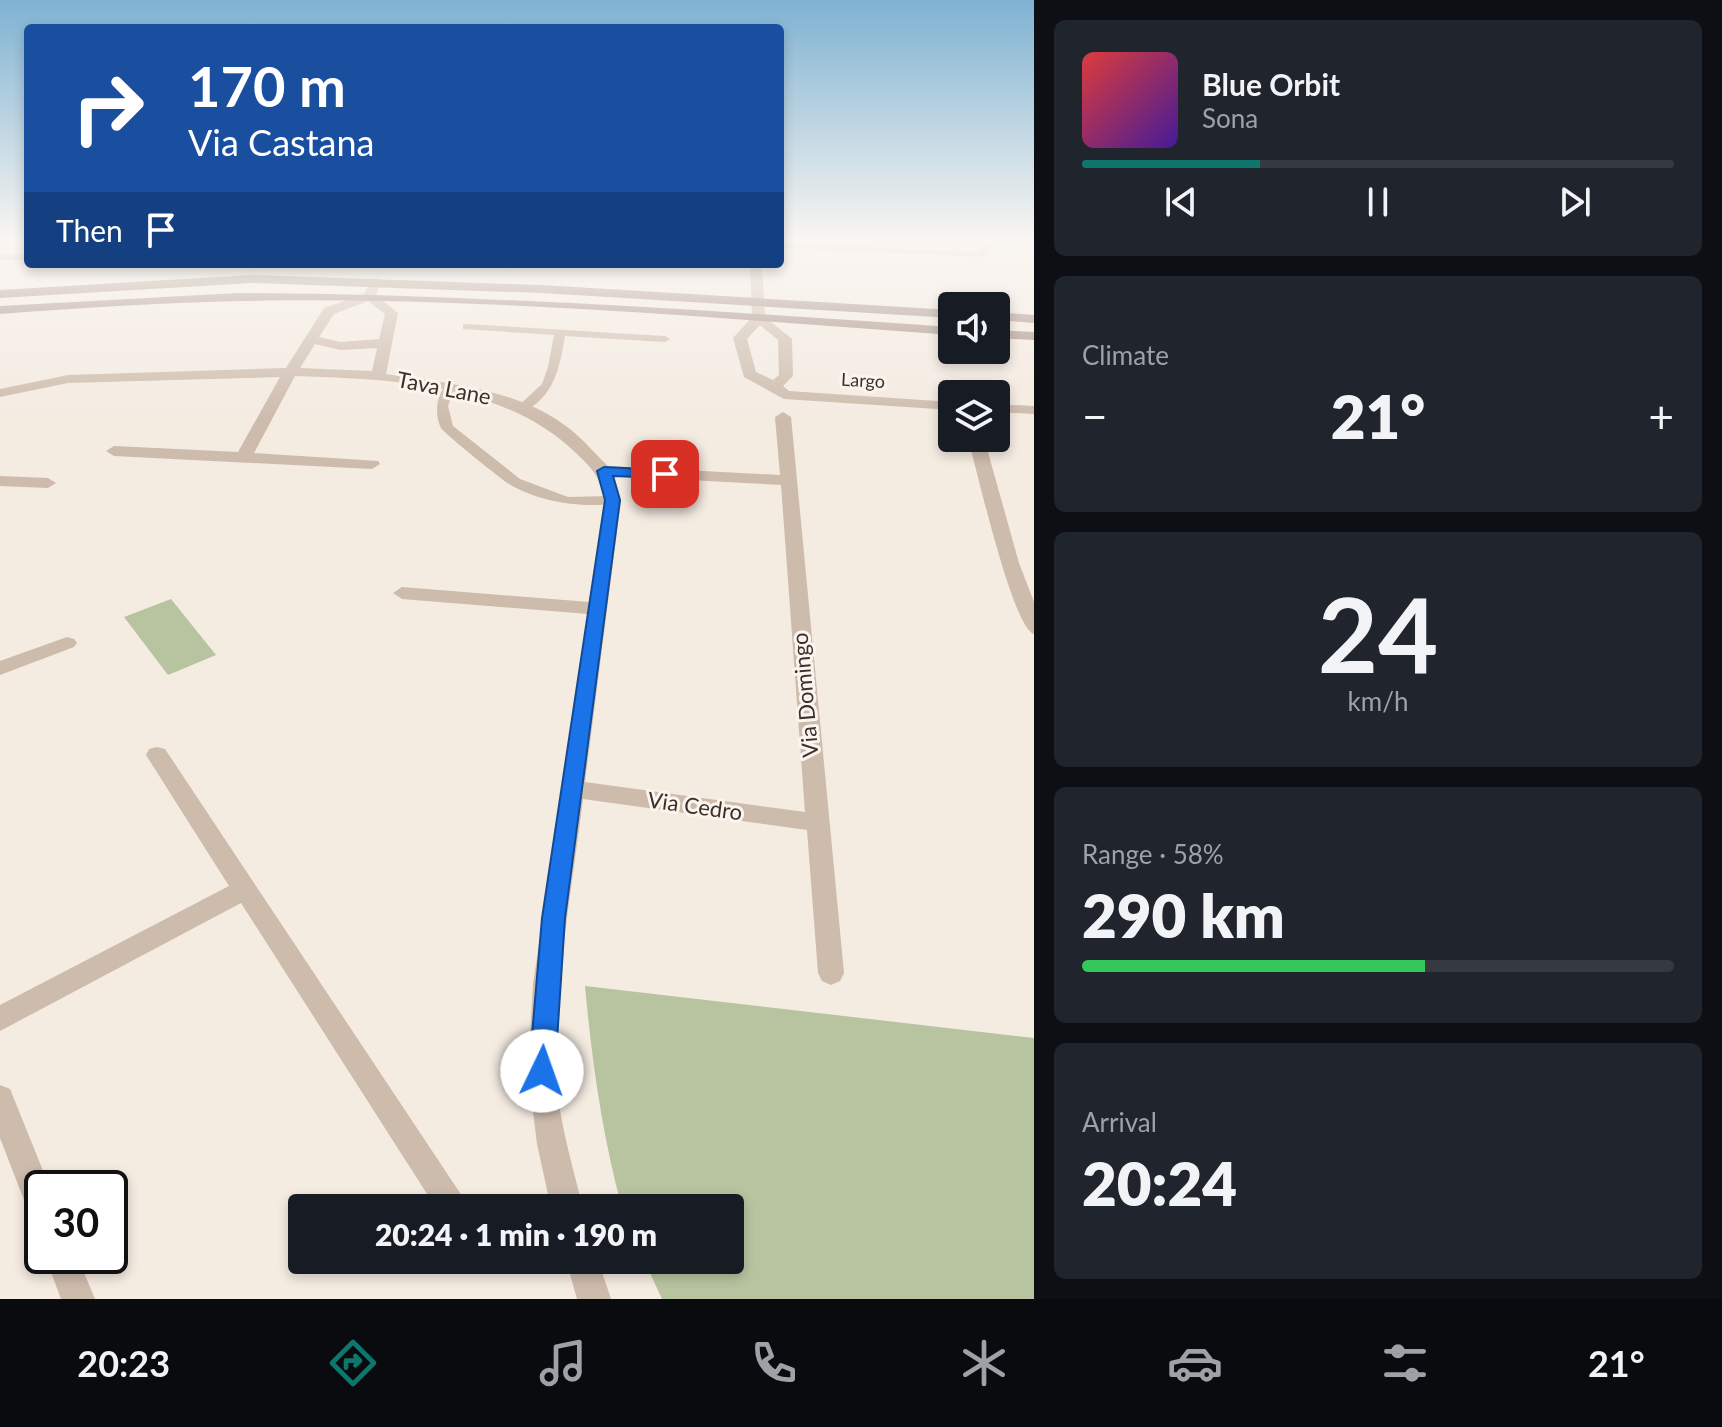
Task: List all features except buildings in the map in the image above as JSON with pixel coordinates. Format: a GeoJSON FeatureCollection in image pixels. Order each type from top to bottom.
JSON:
{"type":"FeatureCollection","features":[{"type":"Feature","properties":{"kind":"main road"},"geometry":{"type":"LineString","coordinates":[[0,310],[136,301]]}},
{"type":"Feature","properties":{"kind":"main road"},"geometry":{"type":"LineString","coordinates":[[498,301],[938,314]]}},
{"type":"Feature","properties":{"kind":"main road"},"geometry":{"type":"LineString","coordinates":[[631,301],[760,310],[938,329]]}},
{"type":"Feature","properties":{"kind":"main road"},"geometry":{"type":"LineString","coordinates":[[1010,317],[1034,319]]}},
{"type":"Feature","properties":{"kind":"main road"},"geometry":{"type":"LineString","coordinates":[[1010,335],[1034,336]]}},
{"type":"Feature","properties":{"kind":"street"},"geometry":{"type":"LineString","coordinates":[[243,458],[290,372],[329,311],[357,301]]}},
{"type":"Feature","properties":{"kind":"street","name":"Tava Lane"},"geometry":{"type":"LineString","coordinates":[[375,301],[392,313],[378,376]]}},
{"type":"Feature","properties":{"kind":"street"},"geometry":{"type":"LineString","coordinates":[[759,301],[760,310],[785,339],[786,376],[775,386]]}},
{"type":"Feature","properties":{"kind":"street","name":"Largo"},"geometry":{"type":"LineString","coordinates":[[760,310],[740,338],[749,374],[775,386],[784,395],[938,405]]}},
{"type":"Feature","properties":{"kind":"street","name":"Tava Lane"},"geometry":{"type":"LineString","coordinates":[[311,339],[340,346],[385,343]]}},
{"type":"Feature","properties":{"kind":"street","name":"Tava Lane"},"geometry":{"type":"LineString","coordinates":[[0,393],[68,379],[290,372],[378,376],[480,393],[522,408],[558,427],[604,471],[613,500],[574,789],[553,918],[542,1071],[552,1144],[564,1194]]}},
{"type":"Feature","properties":{"kind":"street"},"geometry":{"type":"LineString","coordinates":[[1010,409],[1034,410]]}},
{"type":"Feature","properties":{"kind":"street","name":"Via Domingo"},"geometry":{"type":"LineString","coordinates":[[783,417],[786,480],[831,973]]}},
{"type":"Feature","properties":{"kind":"street"},"geometry":{"type":"LineString","coordinates":[[114,451],[372,464]]}},
{"type":"Feature","properties":{"kind":"street"},"geometry":{"type":"LineString","coordinates":[[980,452],[1010,563],[1034,628]]}},
{"type":"Feature","properties":{"kind":"street"},"geometry":{"type":"LineString","coordinates":[[604,471],[786,480]]}},
{"type":"Feature","properties":{"kind":"street"},"geometry":{"type":"LineString","coordinates":[[0,481],[48,483]]}},
{"type":"Feature","properties":{"kind":"street"},"geometry":{"type":"LineString","coordinates":[[402,593],[599,609]]}},
{"type":"Feature","properties":{"kind":"street"},"geometry":{"type":"LineString","coordinates":[[0,668],[67,643]]}},
{"type":"Feature","properties":{"kind":"street"},"geometry":{"type":"LineString","coordinates":[[157,755],[445,1194]]}},
{"type":"Feature","properties":{"kind":"street","name":"Via Cedro"},"geometry":{"type":"LineString","coordinates":[[574,789],[816,822]]}},
{"type":"Feature","properties":{"kind":"street"},"geometry":{"type":"LineString","coordinates":[[0,1019],[245,889]]}},
{"type":"Feature","properties":{"kind":"street"},"geometry":{"type":"LineString","coordinates":[[0,1099],[28,1170]]}},
{"type":"Feature","properties":{"kind":"street"},"geometry":{"type":"LineString","coordinates":[[68,1274],[78,1299]]}},
{"type":"Feature","properties":{"kind":"street"},"geometry":{"type":"LineString","coordinates":[[586,1274],[594,1299]]}},
{"type":"Feature","properties":{"kind":"lane"},"geometry":{"type":"LineString","coordinates":[[467,327],[665,339]]}},
{"type":"Feature","properties":{"kind":"lane"},"geometry":{"type":"LineString","coordinates":[[522,408],[539,396],[553,376],[560,333]]}},
{"type":"Feature","properties":{"kind":"lane"},"geometry":{"type":"LineString","coordinates":[[449,387],[442,406],[447,427],[515,482],[547,497],[567,501],[613,500]]}},
{"type":"Feature","properties":{"kind":"green space"},"geometry":{"type":"Polygon","coordinates":[[[171,599],[216,655],[168,675],[124,617],[171,599]]]}},
{"type":"Feature","properties":{"kind":"green space"},"geometry":{"type":"Polygon","coordinates":[[[585,986],[1034,1038],[1034,1299],[662,1299],[650,1274],[744,1274],[744,1194],[619,1194],[591,1042],[585,986]]]}},
{"type":"Feature","properties":{"kind":"route"},"geometry":{"type":"LineString","coordinates":[[542,1071],[553,918],[574,789],[613,500],[604,471],[665,474]]}}]}
